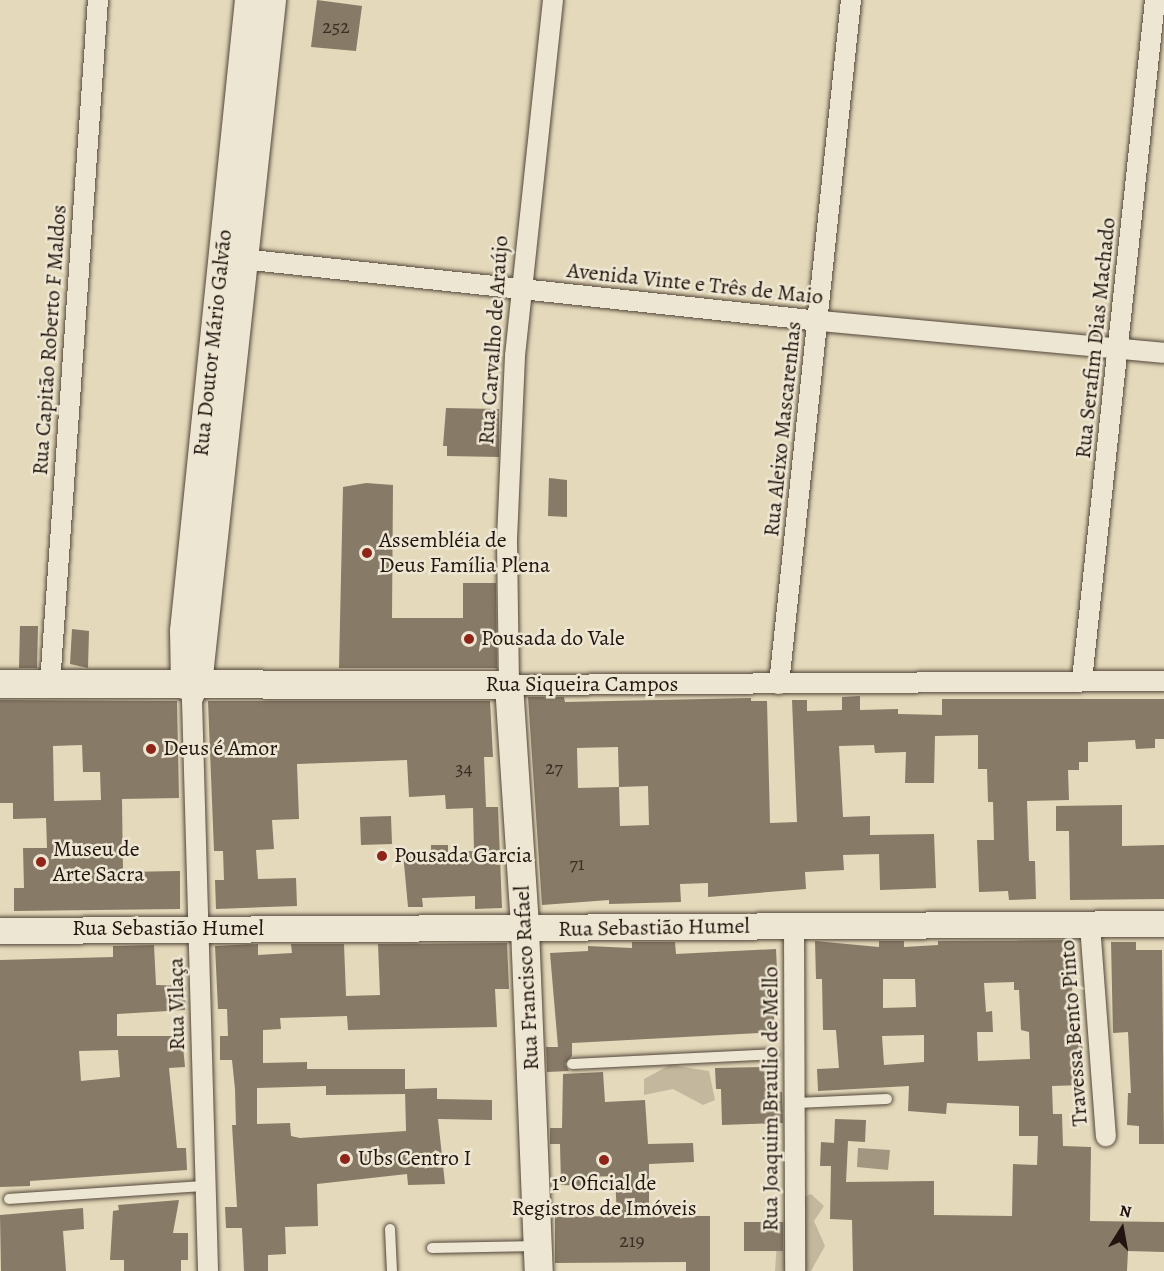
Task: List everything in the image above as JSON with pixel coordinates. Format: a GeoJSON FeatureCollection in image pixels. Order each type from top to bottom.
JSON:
{"type":"FeatureCollection","features":[{"type":"Feature","properties":{"kind":"main road","name":"Rua Siqueira Campos"},"geometry":{"type":"LineString","coordinates":[[0,684],[50,684],[192,691],[509,685]]}},
{"type":"Feature","properties":{"kind":"main road","name":"Rua Francisco Rafael"},"geometry":{"type":"LineString","coordinates":[[509,685],[536,1066],[538,1258]]}},
{"type":"Feature","properties":{"kind":"street","name":"Rua Capitão Roberto F Maldos"},"geometry":{"type":"LineString","coordinates":[[50,684],[98,0]]}},
{"type":"Feature","properties":{"kind":"street","name":"Rua Doutor Mário Galvão"},"geometry":{"type":"LineString","coordinates":[[192,691],[234,259],[248,0]]}},
{"type":"Feature","properties":{"kind":"street","name":"Rua Doutor Mário Galvão"},"geometry":{"type":"LineString","coordinates":[[234,259],[273,0]]}},
{"type":"Feature","properties":{"kind":"street","name":"Rua Carvalho de Araújo"},"geometry":{"type":"LineString","coordinates":[[509,685],[507,542],[520,290],[553,0]]}},
{"type":"Feature","properties":{"kind":"street","name":"Rua Aleixo Mascarenhas"},"geometry":{"type":"LineString","coordinates":[[779,684],[820,321],[851,0]]}},
{"type":"Feature","properties":{"kind":"street","name":"Rua Serafim Dias Machado"},"geometry":{"type":"LineString","coordinates":[[1082,680],[1155,0]]}},
{"type":"Feature","properties":{"kind":"street","name":"Avenida Vinte e Três de Maio"},"geometry":{"type":"LineString","coordinates":[[234,259],[820,321],[1119,351],[1164,353]]}},
{"type":"Feature","properties":{"kind":"street","name":"Rua Siqueira Campos"},"geometry":{"type":"LineString","coordinates":[[509,685],[1164,681]]}},
{"type":"Feature","properties":{"kind":"street","name":"Rua Vilaça"},"geometry":{"type":"LineString","coordinates":[[192,691],[208,1271]]}},
{"type":"Feature","properties":{"kind":"street","name":"Rua Sebastião Humel"},"geometry":{"type":"LineString","coordinates":[[0,931],[199,928],[525,929],[1164,924]]}},
{"type":"Feature","properties":{"kind":"street","name":"Travessa Bento Pinto"},"geometry":{"type":"LineString","coordinates":[[1090,925],[1106,1136]]}},
{"type":"Feature","properties":{"kind":"street","name":"Rua Joaquim Braulio de Mello"},"geometry":{"type":"LineString","coordinates":[[794,927],[795,1271]]}},
{"type":"Feature","properties":{"kind":"lane"},"geometry":{"type":"LineString","coordinates":[[572,1065],[773,1054]]}},
{"type":"Feature","properties":{"kind":"lane"},"geometry":{"type":"LineString","coordinates":[[796,1103],[887,1099]]}},
{"type":"Feature","properties":{"kind":"lane"},"geometry":{"type":"LineString","coordinates":[[9,1198],[206,1186]]}},
{"type":"Feature","properties":{"kind":"lane"},"geometry":{"type":"LineString","coordinates":[[390,1229],[392,1271]]}},
{"type":"Feature","properties":{"kind":"lane"},"geometry":{"type":"LineString","coordinates":[[432,1248],[538,1258]]}},
{"type":"Feature","properties":{"kind":"shaded area"},"geometry":{"type":"Polygon","coordinates":[[[670,1065],[709,1071],[715,1100],[703,1105],[673,1089],[644,1095],[644,1079],[670,1065]]]}},
{"type":"Feature","properties":{"kind":"shaded area"},"geometry":{"type":"Polygon","coordinates":[[[858,1148],[890,1150],[888,1170],[857,1167],[858,1148]]]}},
{"type":"Feature","properties":{"kind":"shaded area"},"geometry":{"type":"Polygon","coordinates":[[[811,1194],[824,1206],[814,1221],[825,1246],[811,1271],[775,1271],[777,1240],[790,1203],[811,1194]]]}},
{"type":"Feature","properties":{"kind":"building"},"geometry":{"type":"Polygon","coordinates":[[[317,0],[362,6],[356,51],[311,47],[317,0]]]}},
{"type":"Feature","properties":{"kind":"building"},"geometry":{"type":"Polygon","coordinates":[[[446,408],[499,409],[499,457],[447,456],[447,446],[443,446],[446,408]]]}},
{"type":"Feature","properties":{"kind":"building"},"geometry":{"type":"Polygon","coordinates":[[[549,478],[567,480],[567,517],[548,516],[549,478]]]}},
{"type":"Feature","properties":{"kind":"building","name":"Assembléia de Deus Família Plena"},"geometry":{"type":"Polygon","coordinates":[[[366,483],[393,485],[392,618],[463,618],[463,583],[496,583],[497,668],[339,668],[343,487],[366,483]]]}},
{"type":"Feature","properties":{"kind":"building"},"geometry":{"type":"Polygon","coordinates":[[[20,626],[38,626],[37,668],[19,668],[20,626]]]}},
{"type":"Feature","properties":{"kind":"building"},"geometry":{"type":"Polygon","coordinates":[[[72,629],[89,631],[88,668],[70,664],[72,629]]]}},
{"type":"Feature","properties":{"kind":"building"},"geometry":{"type":"Polygon","coordinates":[[[860,696],[860,710],[898,709],[898,714],[942,715],[942,699],[1164,699],[1164,739],[1155,739],[1155,748],[1136,749],[1135,740],[1088,742],[1088,762],[1079,762],[1079,770],[1068,770],[1069,800],[1027,801],[1029,861],[1035,861],[1036,899],[1009,900],[1008,891],[979,892],[977,840],[994,840],[993,802],[988,802],[987,769],[978,769],[978,735],[935,736],[934,783],[905,783],[906,752],[875,753],[874,745],[839,746],[843,817],[870,816],[870,835],[934,834],[936,888],[880,890],[879,854],[843,855],[844,870],[805,872],[806,889],[708,897],[708,883],[680,884],[681,902],[609,904],[609,900],[542,905],[528,697],[564,697],[565,702],[751,698],[751,701],[767,701],[770,823],[797,822],[792,700],[807,700],[807,711],[842,710],[842,697],[860,696]],[[618,747],[577,748],[578,788],[619,787],[618,747]],[[648,786],[619,787],[620,826],[649,825],[648,786]]]}},
{"type":"Feature","properties":{"kind":"building"},"geometry":{"type":"Polygon","coordinates":[[[0,700],[177,701],[179,798],[122,799],[123,872],[180,871],[180,909],[14,911],[14,888],[24,888],[23,848],[47,848],[46,818],[13,819],[13,803],[0,803],[0,700]],[[82,745],[53,746],[54,801],[101,800],[100,772],[83,772],[82,745]]]}},
{"type":"Feature","properties":{"kind":"building"},"geometry":{"type":"Polygon","coordinates":[[[208,701],[490,701],[493,757],[484,757],[486,807],[498,807],[502,908],[475,909],[475,896],[422,898],[423,907],[408,907],[403,853],[431,852],[431,845],[448,845],[448,852],[474,851],[473,808],[446,809],[445,795],[409,797],[407,760],[297,764],[299,819],[272,820],[274,849],[256,850],[258,879],[296,878],[297,906],[216,909],[215,880],[224,880],[223,851],[214,851],[208,701]]]}},
{"type":"Feature","properties":{"kind":"building"},"geometry":{"type":"Polygon","coordinates":[[[1122,805],[1122,846],[1164,845],[1164,899],[1070,900],[1069,831],[1056,831],[1056,806],[1122,805]]]}},
{"type":"Feature","properties":{"kind":"building"},"geometry":{"type":"Polygon","coordinates":[[[391,816],[392,844],[361,845],[360,817],[391,816]]]}},
{"type":"Feature","properties":{"kind":"building"},"geometry":{"type":"Polygon","coordinates":[[[1073,940],[1072,996],[1068,996],[1070,1037],[1082,1037],[1084,1085],[1052,1086],[1053,1114],[1062,1114],[1063,1146],[1091,1147],[1090,1221],[1164,1222],[1164,1252],[1128,1251],[1127,1271],[853,1271],[852,1220],[830,1219],[831,1166],[820,1166],[821,1142],[834,1143],[835,1119],[866,1120],[865,1142],[848,1141],[846,1182],[934,1181],[934,1215],[1012,1216],[1013,1164],[1037,1165],[1038,1136],[1019,1136],[1019,1106],[947,1103],[946,1114],[908,1111],[909,1086],[818,1091],[817,1069],[839,1068],[836,1030],[823,1030],[822,979],[816,979],[815,941],[879,947],[879,941],[904,941],[904,947],[938,945],[938,941],[1073,940]],[[883,979],[883,1008],[916,1007],[915,979],[883,979]],[[1014,982],[984,983],[986,1012],[992,1011],[993,1032],[977,1032],[978,1061],[1030,1059],[1029,1032],[1021,1030],[1019,990],[1014,990],[1014,982]],[[924,1035],[882,1036],[884,1065],[924,1062],[924,1035]]]}},
{"type":"Feature","properties":{"kind":"building"},"geometry":{"type":"Polygon","coordinates":[[[632,942],[675,942],[676,954],[776,949],[777,970],[768,970],[776,1032],[572,1043],[572,1056],[565,1064],[569,1071],[547,1072],[546,1047],[558,1047],[550,953],[588,951],[588,946],[632,948],[632,942]]]}},
{"type":"Feature","properties":{"kind":"building"},"geometry":{"type":"Polygon","coordinates":[[[1111,942],[1136,942],[1136,950],[1162,950],[1164,1144],[1139,1144],[1139,1126],[1127,1125],[1128,1093],[1131,1093],[1128,1032],[1113,1033],[1111,942]]]}},
{"type":"Feature","properties":{"kind":"building"},"geometry":{"type":"Polygon","coordinates":[[[507,943],[509,989],[495,989],[497,1027],[348,1030],[347,1016],[280,1018],[281,1029],[263,1030],[263,1063],[307,1062],[307,1069],[405,1069],[405,1089],[437,1088],[437,1099],[492,1100],[492,1120],[438,1119],[445,1184],[408,1185],[407,1174],[317,1184],[318,1226],[285,1227],[286,1254],[268,1255],[268,1271],[244,1271],[242,1228],[226,1228],[225,1207],[237,1207],[232,1125],[236,1125],[235,1089],[232,1060],[220,1060],[220,1036],[228,1036],[227,1009],[218,1009],[215,946],[258,944],[258,955],[292,953],[291,944],[344,944],[346,996],[380,995],[378,944],[507,943]],[[326,1086],[257,1088],[257,1124],[290,1123],[291,1136],[300,1138],[406,1131],[405,1090],[405,1094],[326,1095],[326,1086]]]}},
{"type":"Feature","properties":{"kind":"building"},"geometry":{"type":"Polygon","coordinates":[[[154,945],[156,985],[186,986],[185,1010],[117,1014],[117,1036],[182,1036],[185,1067],[169,1068],[177,1148],[186,1148],[187,1170],[30,1181],[30,1186],[0,1187],[0,960],[113,957],[113,946],[154,945]],[[118,1050],[79,1051],[81,1081],[120,1077],[118,1050]]]}},
{"type":"Feature","properties":{"kind":"building"},"geometry":{"type":"Polygon","coordinates":[[[770,1067],[771,1092],[782,1092],[783,1123],[722,1125],[721,1089],[716,1089],[715,1068],[770,1067]]]}},
{"type":"Feature","properties":{"kind":"building"},"geometry":{"type":"Polygon","coordinates":[[[603,1072],[605,1102],[645,1100],[648,1144],[693,1143],[694,1162],[649,1164],[649,1216],[710,1216],[710,1271],[686,1271],[686,1262],[555,1263],[555,1217],[617,1216],[615,1176],[584,1177],[585,1186],[561,1185],[560,1144],[550,1144],[550,1128],[562,1128],[563,1074],[603,1072]]]}},
{"type":"Feature","properties":{"kind":"building"},"geometry":{"type":"Polygon","coordinates":[[[179,1200],[173,1233],[188,1233],[188,1260],[181,1260],[181,1271],[124,1271],[124,1260],[110,1260],[113,1211],[119,1210],[118,1205],[179,1200]]]}},
{"type":"Feature","properties":{"kind":"building"},"geometry":{"type":"Polygon","coordinates":[[[83,1208],[84,1229],[63,1231],[66,1271],[1,1271],[0,1215],[83,1208]]]}},
{"type":"Feature","properties":{"kind":"building"},"geometry":{"type":"Polygon","coordinates":[[[744,1222],[783,1222],[783,1251],[744,1251],[744,1222]]]}},
{"type":"Feature","properties":{"kind":"place","name":"Assembléia de Deus Família Plena"},"geometry":{"type":"Point","coordinates":[367,553]}},
{"type":"Feature","properties":{"kind":"place","name":"Pousada do Vale"},"geometry":{"type":"Point","coordinates":[469,639]}},
{"type":"Feature","properties":{"kind":"place","name":"Deus é Amor"},"geometry":{"type":"Point","coordinates":[151,749]}},
{"type":"Feature","properties":{"kind":"place","name":"Pousada Garcia"},"geometry":{"type":"Point","coordinates":[382,856]}},
{"type":"Feature","properties":{"kind":"place","name":"Museu de Arte Sacra"},"geometry":{"type":"Point","coordinates":[41,862]}},
{"type":"Feature","properties":{"kind":"place","name":"Ubs Centro I"},"geometry":{"type":"Point","coordinates":[345,1159]}},
{"type":"Feature","properties":{"kind":"place","name":"1º Oficial de Registros de Imóveis"},"geometry":{"type":"Point","coordinates":[604,1160]}}]}
